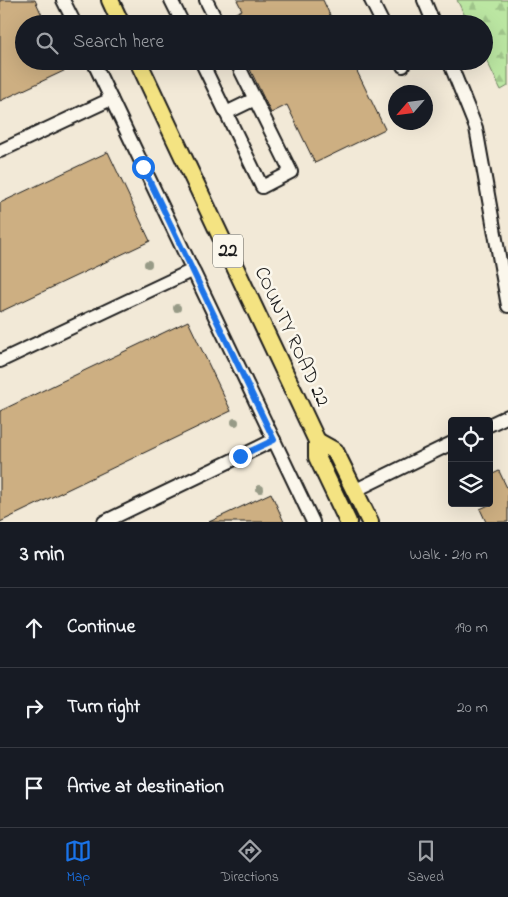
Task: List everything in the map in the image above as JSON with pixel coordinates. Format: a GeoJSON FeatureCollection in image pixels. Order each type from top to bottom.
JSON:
{"type":"FeatureCollection","features":[{"type":"Feature","properties":{"kind":"main road"},"geometry":{"type":"LineString","coordinates":[[110,0],[117,15]]}},
{"type":"Feature","properties":{"kind":"main road","name":"COUNTY ROAD 22"},"geometry":{"type":"LineString","coordinates":[[142,70],[317,441],[317,457],[348,522]]}},
{"type":"Feature","properties":{"kind":"main road","name":"COUNTY ROAD 22"},"geometry":{"type":"LineString","coordinates":[[317,441],[335,451],[370,522]]}},
{"type":"Feature","properties":{"kind":"street"},"geometry":{"type":"LineString","coordinates":[[63,0],[70,15]]}},
{"type":"Feature","properties":{"kind":"street"},"geometry":{"type":"LineString","coordinates":[[172,0],[179,15]]}},
{"type":"Feature","properties":{"kind":"street"},"geometry":{"type":"LineString","coordinates":[[206,0],[214,15]]}},
{"type":"Feature","properties":{"kind":"street"},"geometry":{"type":"LineString","coordinates":[[371,0],[378,15]]}},
{"type":"Feature","properties":{"kind":"street"},"geometry":{"type":"LineString","coordinates":[[424,0],[430,15]]}},
{"type":"Feature","properties":{"kind":"street"},"geometry":{"type":"LineString","coordinates":[[97,70],[313,522]]}},
{"type":"Feature","properties":{"kind":"street"},"geometry":{"type":"LineString","coordinates":[[205,70],[262,187],[291,172],[240,70]]}},
{"type":"Feature","properties":{"kind":"street"},"geometry":{"type":"LineString","coordinates":[[453,70],[476,128],[508,306]]}},
{"type":"Feature","properties":{"kind":"street"},"geometry":{"type":"LineString","coordinates":[[0,152],[110,99]]}},
{"type":"Feature","properties":{"kind":"street"},"geometry":{"type":"LineString","coordinates":[[226,113],[255,99]]}},
{"type":"Feature","properties":{"kind":"street"},"geometry":{"type":"LineString","coordinates":[[0,361],[193,270]]}},
{"type":"Feature","properties":{"kind":"street"},"geometry":{"type":"LineString","coordinates":[[493,422],[508,416]]}},
{"type":"Feature","properties":{"kind":"street"},"geometry":{"type":"LineString","coordinates":[[104,522],[274,440]]}},
{"type":"Feature","properties":{"kind":"street"},"geometry":{"type":"LineString","coordinates":[[354,491],[448,445]]}},
{"type":"Feature","properties":{"kind":"green space"},"geometry":{"type":"Polygon","coordinates":[[[457,0],[508,0],[508,86],[501,90],[491,70],[493,70],[493,15],[464,15],[457,0]]]}},
{"type":"Feature","properties":{"kind":"building"},"geometry":{"type":"Polygon","coordinates":[[[0,0],[35,0],[42,15],[15,15],[15,70],[66,70],[0,101],[0,0]]]}},
{"type":"Feature","properties":{"kind":"building"},"geometry":{"type":"Polygon","coordinates":[[[237,0],[323,0],[330,15],[231,15],[242,10],[237,0]]]}},
{"type":"Feature","properties":{"kind":"building"},"geometry":{"type":"Polygon","coordinates":[[[250,70],[356,70],[385,129],[315,163],[287,105],[271,113],[250,70]]]}},
{"type":"Feature","properties":{"kind":"building"},"geometry":{"type":"Polygon","coordinates":[[[108,152],[150,241],[0,312],[0,203],[108,152]]]}},
{"type":"Feature","properties":{"kind":"building"},"geometry":{"type":"Polygon","coordinates":[[[188,321],[231,411],[0,522],[0,411],[188,321]]]}},
{"type":"Feature","properties":{"kind":"building"},"geometry":{"type":"Polygon","coordinates":[[[499,471],[508,490],[508,522],[486,522],[480,509],[493,507],[493,474],[499,471]]]}},
{"type":"Feature","properties":{"kind":"building"},"geometry":{"type":"Polygon","coordinates":[[[271,493],[284,522],[209,522],[271,493]]]}},
{"type":"Feature","properties":{"kind":"route"},"geometry":{"type":"LineString","coordinates":[[143,167],[274,440],[240,456]]}}]}
